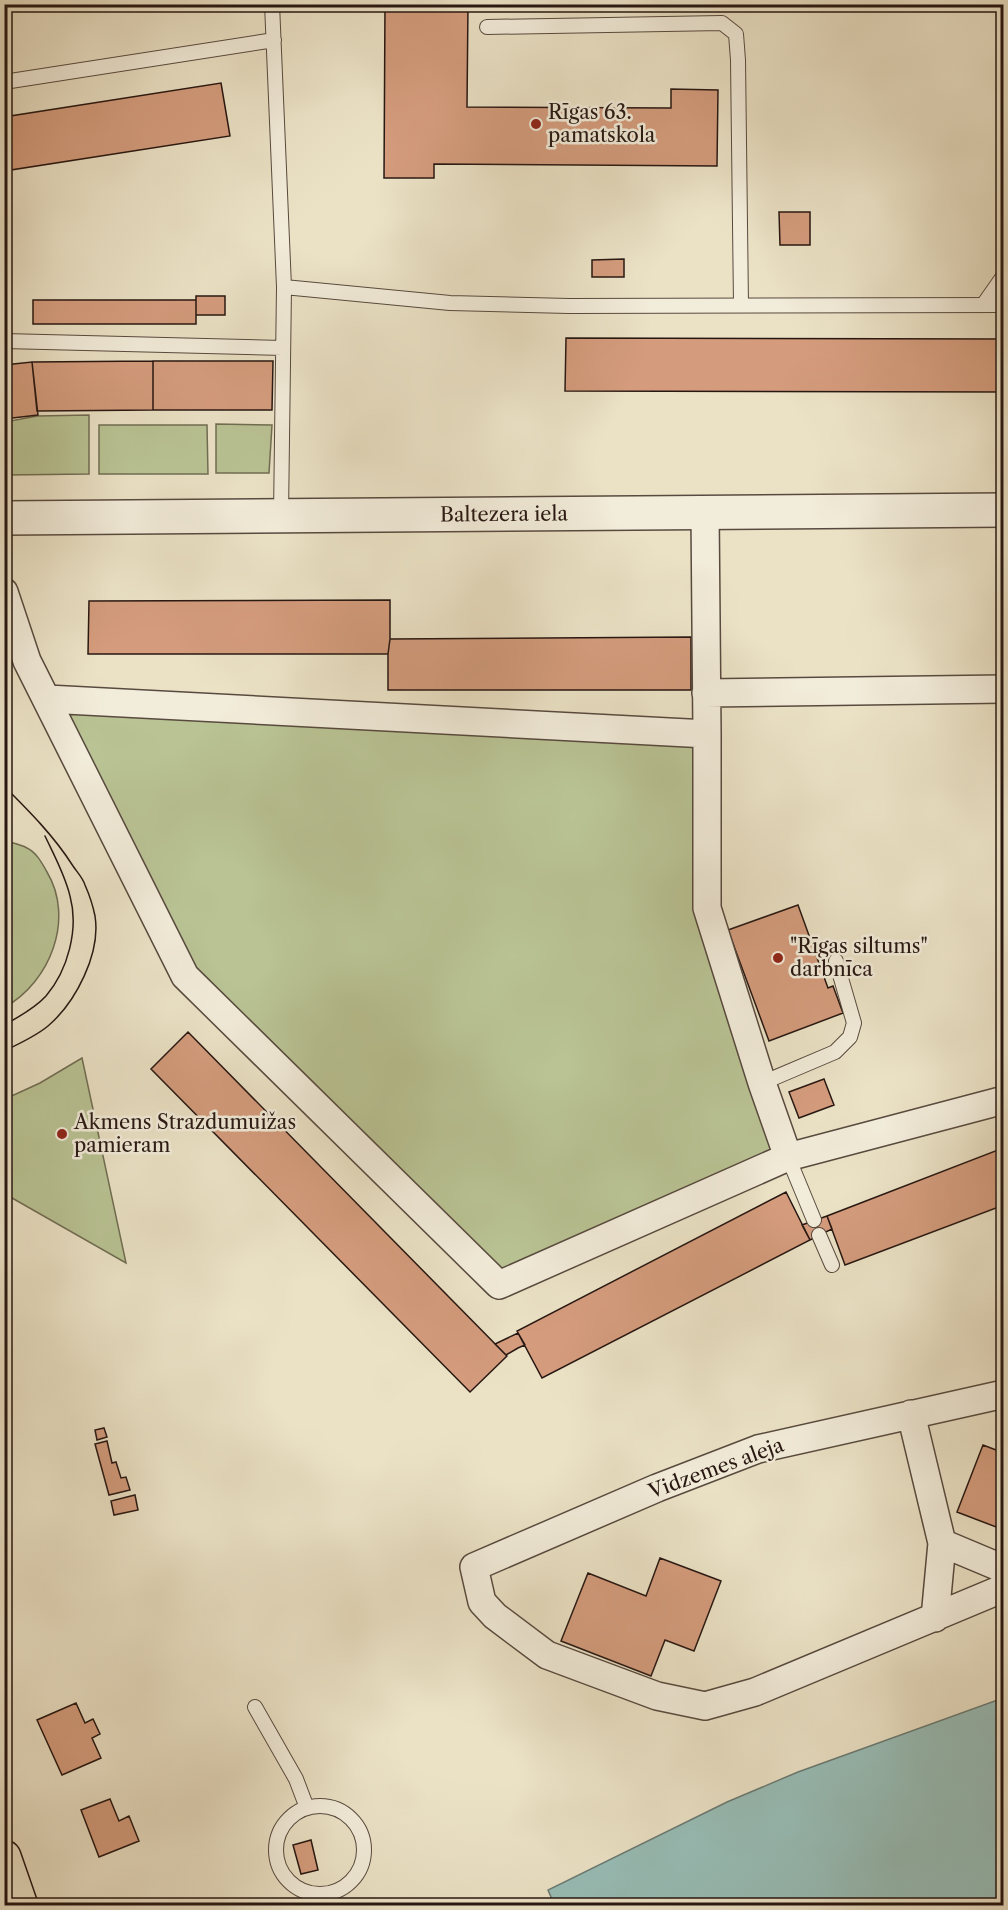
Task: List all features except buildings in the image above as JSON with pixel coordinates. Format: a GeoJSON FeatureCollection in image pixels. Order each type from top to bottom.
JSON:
{"type":"FeatureCollection","features":[{"type":"Feature","properties":{"kind":"highway"},"geometry":{"type":"LineString","coordinates":[[4,1857],[21,1905]]}},
{"type":"Feature","properties":{"kind":"street","name":"Baltezera iela"},"geometry":{"type":"LineString","coordinates":[[4,518],[1004,510]]}},
{"type":"Feature","properties":{"kind":"street"},"geometry":{"type":"LineString","coordinates":[[705,511],[707,908],[762,1083],[788,1156]]}},
{"type":"Feature","properties":{"kind":"street"},"geometry":{"type":"LineString","coordinates":[[4,592],[27,661],[185,976],[499,1285],[788,1156],[1004,1100]]}},
{"type":"Feature","properties":{"kind":"street"},"geometry":{"type":"LineString","coordinates":[[706,693],[1004,689]]}},
{"type":"Feature","properties":{"kind":"street"},"geometry":{"type":"LineString","coordinates":[[47,699],[707,734]]}},
{"type":"Feature","properties":{"kind":"street","name":"Vidzemes aleja"},"geometry":{"type":"LineString","coordinates":[[935,1618],[755,1692],[705,1706],[657,1696],[547,1655],[495,1616],[482,1602],[474,1567],[657,1488],[758,1449],[1004,1394]]}},
{"type":"Feature","properties":{"kind":"street"},"geometry":{"type":"LineString","coordinates":[[911,1414],[942,1543],[935,1618],[1004,1588]]}},
{"type":"Feature","properties":{"kind":"street"},"geometry":{"type":"LineString","coordinates":[[942,1543],[1004,1569]]}},
{"type":"Feature","properties":{"kind":"lane"},"geometry":{"type":"LineString","coordinates":[[272,4],[284,287],[281,515]]}},
{"type":"Feature","properties":{"kind":"lane"},"geometry":{"type":"LineString","coordinates":[[487,27],[722,23],[736,34],[741,305]]}},
{"type":"Feature","properties":{"kind":"lane"},"geometry":{"type":"LineString","coordinates":[[4,82],[274,40]]}},
{"type":"Feature","properties":{"kind":"lane"},"geometry":{"type":"LineString","coordinates":[[983,304],[1004,275]]}},
{"type":"Feature","properties":{"kind":"lane"},"geometry":{"type":"LineString","coordinates":[[284,287],[450,303],[569,306],[1004,304]]}},
{"type":"Feature","properties":{"kind":"lane"},"geometry":{"type":"LineString","coordinates":[[4,341],[283,348]]}},
{"type":"Feature","properties":{"kind":"lane"},"geometry":{"type":"LineString","coordinates":[[762,1083],[835,1052],[850,1037],[854,1023],[836,962]]}},
{"type":"Feature","properties":{"kind":"lane"},"geometry":{"type":"LineString","coordinates":[[788,1156],[814,1220]]}},
{"type":"Feature","properties":{"kind":"lane"},"geometry":{"type":"LineString","coordinates":[[819,1235],[832,1266]]}},
{"type":"Feature","properties":{"kind":"lane"},"geometry":{"type":"LineString","coordinates":[[255,1707],[296,1779],[307,1808]]}},
{"type":"Feature","properties":{"kind":"lane"},"geometry":{"type":"LineString","coordinates":[[321,1806],[335,1808],[358,1826],[363,1840],[364,1855],[361,1869],[341,1890],[327,1894],[312,1894],[298,1889],[287,1880],[279,1868],[276,1853],[278,1839],[284,1826],[293,1815],[307,1808],[321,1806]]}},
{"type":"Feature","properties":{"kind":"green space"},"geometry":{"type":"Polygon","coordinates":[[[89,415],[89,474],[5,475],[5,422],[37,416],[89,415]]]}},
{"type":"Feature","properties":{"kind":"green space"},"geometry":{"type":"Polygon","coordinates":[[[216,424],[272,425],[269,473],[216,473],[216,424]]]}},
{"type":"Feature","properties":{"kind":"green space"},"geometry":{"type":"Polygon","coordinates":[[[99,425],[207,425],[208,474],[99,474],[99,425]]]}},
{"type":"Feature","properties":{"kind":"green space"},"geometry":{"type":"Polygon","coordinates":[[[63,712],[696,743],[698,916],[777,1153],[502,1272],[196,973],[63,712]]]}},
{"type":"Feature","properties":{"kind":"green space"},"geometry":{"type":"Polygon","coordinates":[[[5,841],[24,847],[38,858],[55,890],[59,909],[58,929],[45,966],[21,996],[5,1007],[5,841]]]}},
{"type":"Feature","properties":{"kind":"green space"},"geometry":{"type":"Polygon","coordinates":[[[82,1058],[126,1263],[5,1194],[5,1099],[40,1083],[82,1058]]]}},
{"type":"Feature","properties":{"kind":"water"},"geometry":{"type":"Polygon","coordinates":[[[1003,1698],[1003,1905],[555,1906],[548,1890],[727,1802],[798,1772],[1003,1698]]]}},
{"type":"Feature","properties":{"kind":"tram line"},"geometry":{"type":"LineString","coordinates":[[4,786],[49,834],[81,877],[93,908],[96,930],[90,961],[68,1004],[43,1030],[4,1051]]}},
{"type":"Feature","properties":{"kind":"tram line"},"geometry":{"type":"LineString","coordinates":[[4,1025],[32,1008],[46,996],[54,986],[70,949],[73,922],[70,896],[45,836]]}},
{"type":"Feature","properties":{"kind":"place","name":"Rīgas 63. pamatskola"},"geometry":{"type":"Point","coordinates":[536,124]}},
{"type":"Feature","properties":{"kind":"place","name":"\"Rīgas siltums\" darbnīca"},"geometry":{"type":"Point","coordinates":[778,958]}},
{"type":"Feature","properties":{"kind":"place","name":"Akmens Strazdumuižas pamieram"},"geometry":{"type":"Point","coordinates":[62,1134]}}]}
